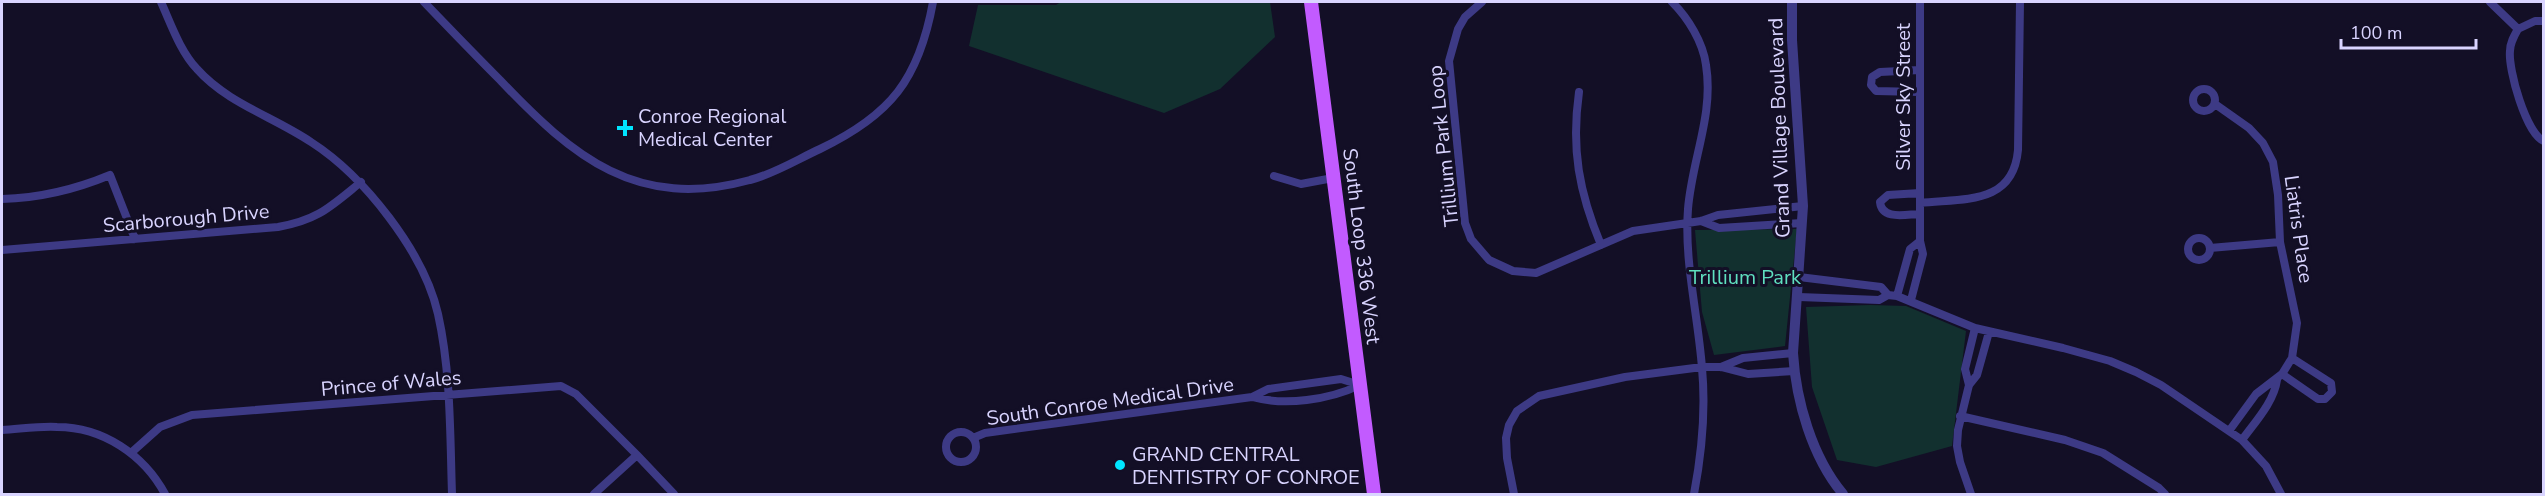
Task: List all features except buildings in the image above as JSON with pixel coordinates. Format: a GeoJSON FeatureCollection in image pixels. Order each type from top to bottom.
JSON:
{"type":"FeatureCollection","features":[{"type":"Feature","properties":{"kind":"main road","name":"South Loop 336 West"},"geometry":{"type":"LineString","coordinates":[[1311,2],[1374,495]]}},
{"type":"Feature","properties":{"kind":"street"},"geometry":{"type":"LineString","coordinates":[[161,2],[184,51],[211,83],[313,142],[361,182],[401,233],[429,287],[438,314],[449,395],[452,495]]}},
{"type":"Feature","properties":{"kind":"street"},"geometry":{"type":"LineString","coordinates":[[424,2],[530,112],[577,153],[597,165],[642,183],[660,187],[699,189],[753,179],[838,140],[865,124],[898,93],[913,70],[924,43],[933,2]]}},
{"type":"Feature","properties":{"kind":"street","name":"Trillium Park Loop"},"geometry":{"type":"LineString","coordinates":[[1482,2],[1465,17],[1458,29],[1449,61],[1462,203],[1471,239],[1489,260],[1502,267],[1524,273],[1547,270],[1634,231],[1701,221],[1718,215],[1803,206]]}},
{"type":"Feature","properties":{"kind":"street"},"geometry":{"type":"LineString","coordinates":[[1672,2],[1695,33],[1706,62],[1709,99],[1688,207],[1705,424],[1694,495]]}},
{"type":"Feature","properties":{"kind":"street","name":"Grand Village Boulevard"},"geometry":{"type":"LineString","coordinates":[[1792,2],[1792,40],[1803,206],[1794,371],[1816,447],[1843,495]]}},
{"type":"Feature","properties":{"kind":"street","name":"Silver Sky Street"},"geometry":{"type":"LineString","coordinates":[[1911,300],[1923,254],[1920,241],[1920,2]]}},
{"type":"Feature","properties":{"kind":"street"},"geometry":{"type":"LineString","coordinates":[[1920,203],[1969,199],[1994,193],[2008,180],[2013,171],[2018,150],[2020,2]]}},
{"type":"Feature","properties":{"kind":"street"},"geometry":{"type":"LineString","coordinates":[[2490,2],[2518,29]]}},
{"type":"Feature","properties":{"kind":"street"},"geometry":{"type":"LineString","coordinates":[[2541,140],[2528,125],[2510,64],[2511,41],[2518,29],[2535,21],[2544,21]]}},
{"type":"Feature","properties":{"kind":"street"},"geometry":{"type":"LineString","coordinates":[[1919,92],[1876,91],[1871,81],[1872,77],[1880,72],[1920,70]]}},
{"type":"Feature","properties":{"kind":"street"},"geometry":{"type":"LineString","coordinates":[[1579,92],[1576,111],[1576,154],[1580,183],[1586,208],[1601,245]]}},
{"type":"Feature","properties":{"kind":"street","name":"Liatris Place"},"geometry":{"type":"LineString","coordinates":[[2215,104],[2249,128],[2269,153],[2276,174],[2280,242],[2297,323],[2292,358],[2279,377],[2269,402],[2242,440]]}},
{"type":"Feature","properties":{"kind":"street"},"geometry":{"type":"LineString","coordinates":[[2,199],[57,194],[110,175],[135,239]]}},
{"type":"Feature","properties":{"kind":"street"},"geometry":{"type":"LineString","coordinates":[[1274,176],[1300,184],[1333,178]]}},
{"type":"Feature","properties":{"kind":"street","name":"Scarborough Drive"},"geometry":{"type":"LineString","coordinates":[[2,250],[278,227],[302,223],[322,214],[361,182]]}},
{"type":"Feature","properties":{"kind":"street","name":"Silver Sky Street"},"geometry":{"type":"LineString","coordinates":[[1920,193],[1888,195],[1880,202],[1882,211],[1887,214],[1920,214]]}},
{"type":"Feature","properties":{"kind":"street","name":"Trillium Park Loop"},"geometry":{"type":"LineString","coordinates":[[1701,221],[1719,228],[1802,223]]}},
{"type":"Feature","properties":{"kind":"street"},"geometry":{"type":"LineString","coordinates":[[1892,296],[1910,249],[1920,241]]}},
{"type":"Feature","properties":{"kind":"street"},"geometry":{"type":"LineString","coordinates":[[2210,248],[2280,242]]}},
{"type":"Feature","properties":{"kind":"street"},"geometry":{"type":"LineString","coordinates":[[1799,277],[1881,287],[1892,296],[1911,300],[1975,328],[2110,361],[2161,385],[2242,440],[2265,466],[2281,495]]}},
{"type":"Feature","properties":{"kind":"street"},"geometry":{"type":"LineString","coordinates":[[1799,297],[1879,300],[1892,296]]}},
{"type":"Feature","properties":{"kind":"street"},"geometry":{"type":"LineString","coordinates":[[1971,495],[1965,482],[1957,446],[1960,416],[1968,385],[1965,369],[1975,328]]}},
{"type":"Feature","properties":{"kind":"street"},"geometry":{"type":"LineString","coordinates":[[1968,385],[1977,375],[1989,332]]}},
{"type":"Feature","properties":{"kind":"street"},"geometry":{"type":"LineString","coordinates":[[1721,367],[1743,358],[1794,353]]}},
{"type":"Feature","properties":{"kind":"street"},"geometry":{"type":"LineString","coordinates":[[2279,377],[2318,399],[2325,399],[2332,392],[2331,383],[2292,358]]}},
{"type":"Feature","properties":{"kind":"street"},"geometry":{"type":"LineString","coordinates":[[1514,495],[1506,438],[1509,425],[1517,411],[1539,396],[1656,372],[1721,367],[1748,374],[1794,371]]}},
{"type":"Feature","properties":{"kind":"street","name":"Liatris Place"},"geometry":{"type":"LineString","coordinates":[[2229,431],[2256,394],[2279,377]]}},
{"type":"Feature","properties":{"kind":"street","name":"South Conroe Medical Drive"},"geometry":{"type":"LineString","coordinates":[[973,438],[985,433],[1252,397],[1268,389],[1341,379],[1360,385]]}},
{"type":"Feature","properties":{"kind":"street","name":"South Conroe Medical Drive"},"geometry":{"type":"LineString","coordinates":[[1252,397],[1272,402],[1294,400],[1341,394],[1360,385]]}},
{"type":"Feature","properties":{"kind":"street","name":"Prince of Wales"},"geometry":{"type":"LineString","coordinates":[[132,452],[160,427],[192,415],[561,386],[576,394],[674,495]]}},
{"type":"Feature","properties":{"kind":"street"},"geometry":{"type":"LineString","coordinates":[[1960,416],[2066,440],[2103,453],[2159,488],[2165,495]]}},
{"type":"Feature","properties":{"kind":"street"},"geometry":{"type":"LineString","coordinates":[[2,430],[71,428],[111,440],[132,452],[149,469],[165,495]]}},
{"type":"Feature","properties":{"kind":"street"},"geometry":{"type":"LineString","coordinates":[[594,495],[637,455]]}},
{"type":"Feature","properties":{"kind":"green space"},"geometry":{"type":"Polygon","coordinates":[[[1061,2],[1270,2],[1275,37],[1220,89],[1164,113],[969,46],[978,5],[1056,5],[1061,2]]]}},
{"type":"Feature","properties":{"kind":"green space","name":"Trillium Park"},"geometry":{"type":"Polygon","coordinates":[[[1797,229],[1785,346],[1714,355],[1702,312],[1695,230],[1797,229]]]}},
{"type":"Feature","properties":{"kind":"green space"},"geometry":{"type":"Polygon","coordinates":[[[1906,306],[1966,331],[1952,446],[1876,467],[1837,460],[1812,387],[1806,307],[1906,306]]]}},
{"type":"Feature","properties":{"kind":"place","name":"Conroe Regional Medical Center"},"geometry":{"type":"Point","coordinates":[625,128]}},
{"type":"Feature","properties":{"kind":"place","name":"GRAND CENTRAL DENTISTRY OF CONROE"},"geometry":{"type":"Point","coordinates":[1120,465]}}]}
